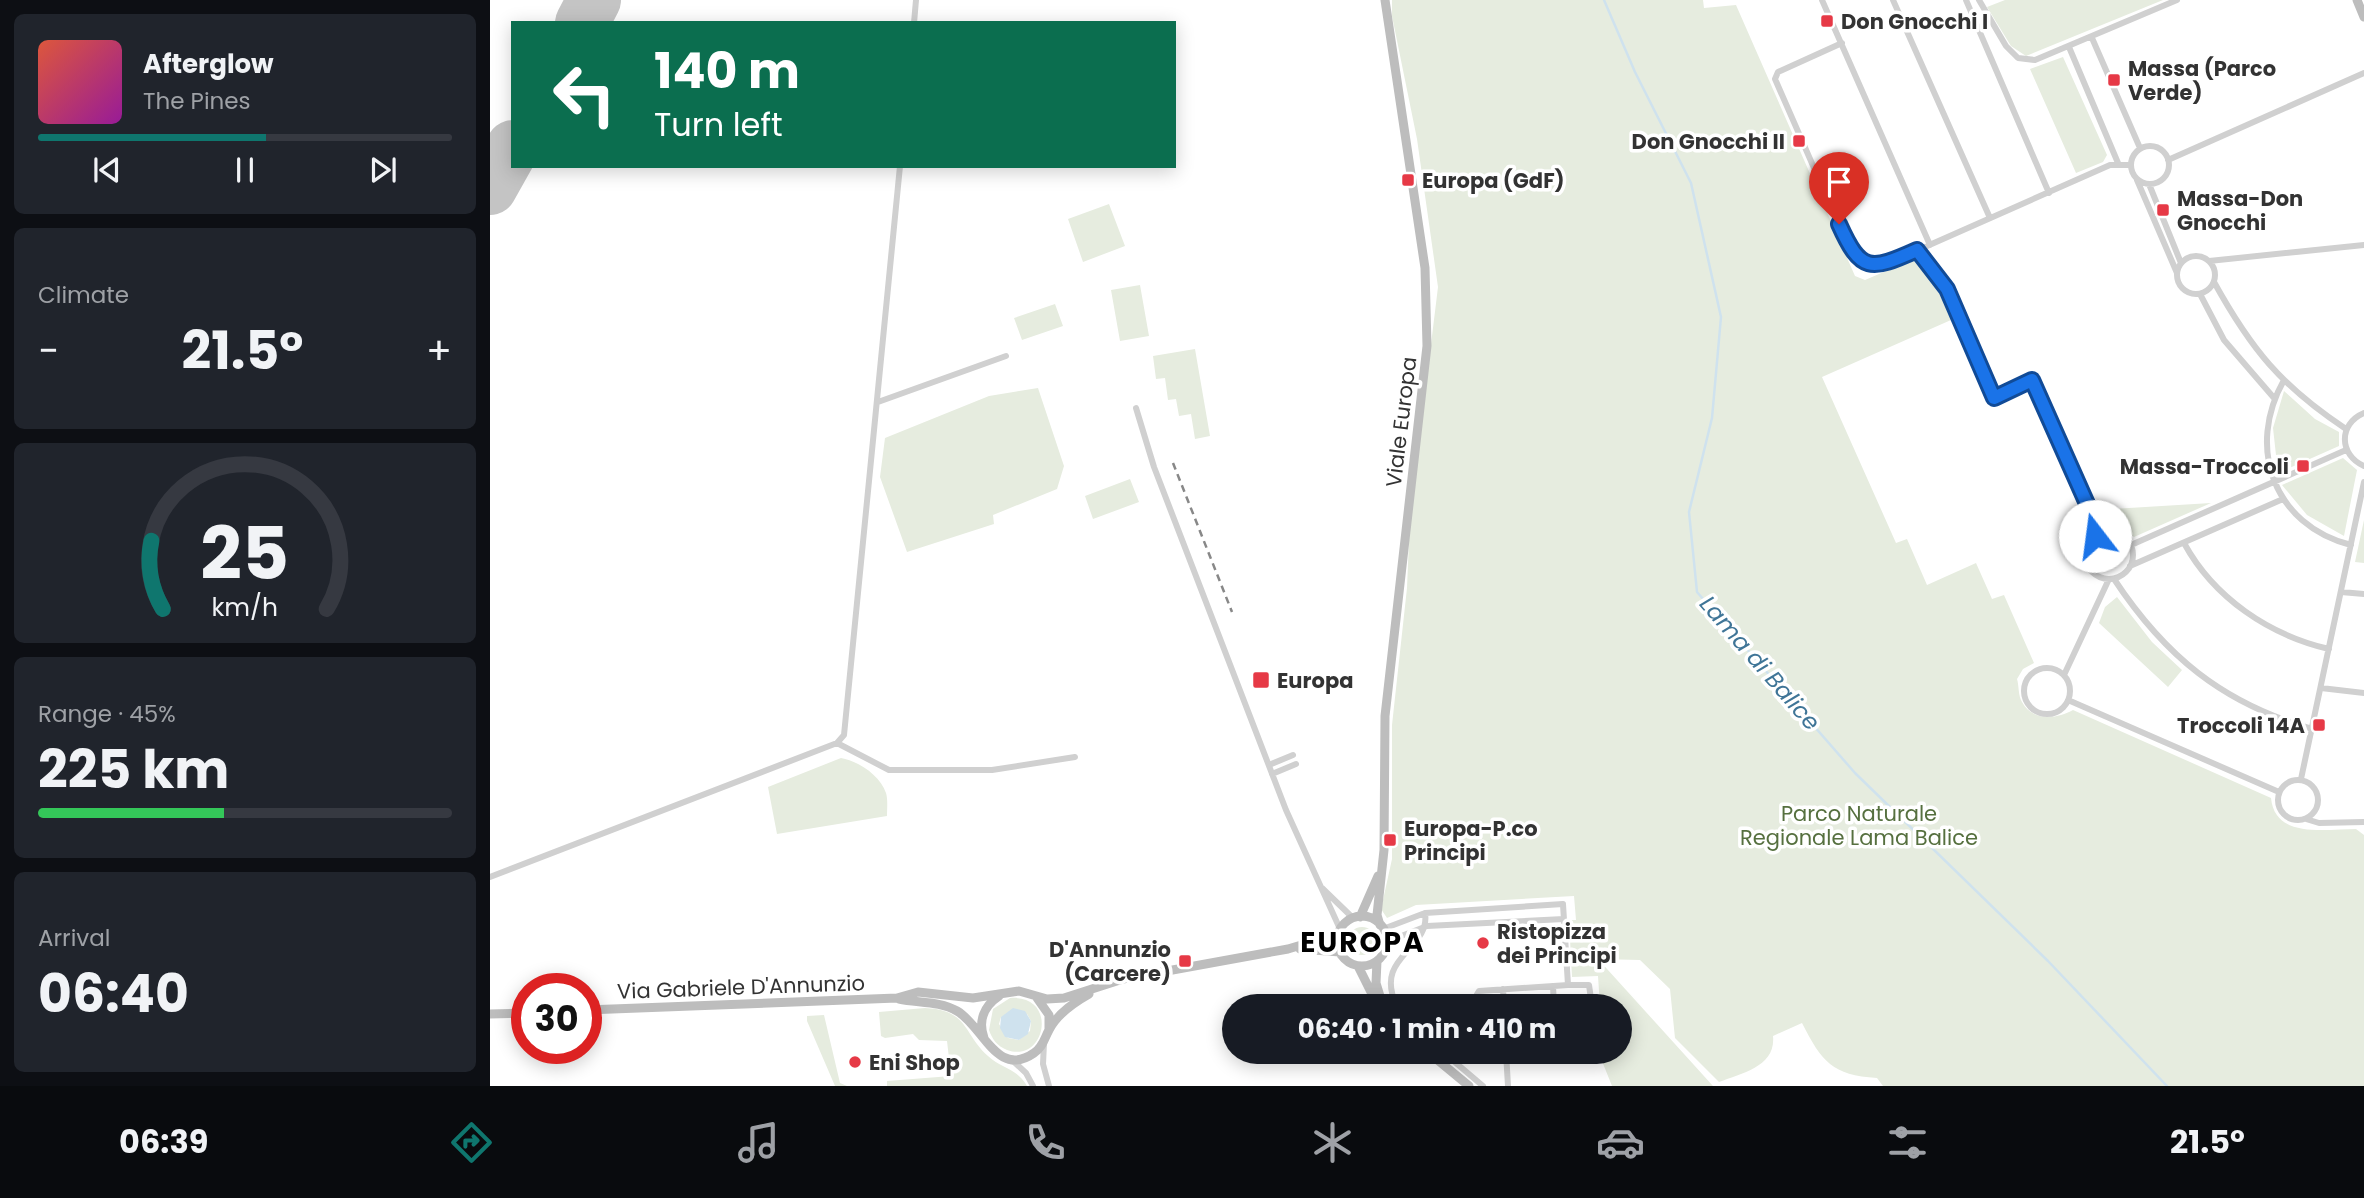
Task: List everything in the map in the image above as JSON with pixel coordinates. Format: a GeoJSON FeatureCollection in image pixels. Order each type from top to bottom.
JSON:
{"type":"FeatureCollection","features":[{"type":"Feature","properties":{"kind":"main road","name":"Viale Europa"},"geometry":{"type":"LineString","coordinates":[[1382,927],[1377,915],[1384,850],[1385,716],[1427,346],[1427,306],[1419,221],[1385,0]]}},
{"type":"Feature","properties":{"kind":"main road"},"geometry":{"type":"LineString","coordinates":[[2357,0],[2364,17]]}},
{"type":"Feature","properties":{"kind":"main road","name":"Viale Europa"},"geometry":{"type":"LineString","coordinates":[[1356,918],[1378,879],[1384,850]]}},
{"type":"Feature","properties":{"kind":"main road"},"geometry":{"type":"LineString","coordinates":[[897,998],[918,992],[973,998],[1019,990],[1037,997],[1064,998],[1111,983],[1288,948],[1339,932],[1356,918],[1382,927],[1386,942],[1377,961],[1379,994]]}},
{"type":"Feature","properties":{"kind":"main road"},"geometry":{"type":"LineString","coordinates":[[1339,932],[1340,952],[1347,961],[1357,966],[1374,994]]}},
{"type":"Feature","properties":{"kind":"main road"},"geometry":{"type":"LineString","coordinates":[[1288,948],[1340,952]]}},
{"type":"Feature","properties":{"kind":"main road"},"geometry":{"type":"LineString","coordinates":[[1357,966],[1377,961]]}},
{"type":"Feature","properties":{"kind":"main road"},"geometry":{"type":"LineString","coordinates":[[1049,1030],[1075,1002],[1111,983]]}},
{"type":"Feature","properties":{"kind":"main road"},"geometry":{"type":"LineString","coordinates":[[984,1039],[983,1016],[990,1002],[1003,993]]}},
{"type":"Feature","properties":{"kind":"main road"},"geometry":{"type":"LineString","coordinates":[[897,998],[949,1007],[967,1019],[992,1050],[1012,1060],[1028,1057],[1044,1043],[1049,1030],[1049,1015],[1037,997]]}},
{"type":"Feature","properties":{"kind":"main road","name":"Via Gabriele D'Annunzio"},"geometry":{"type":"LineString","coordinates":[[602,1009],[897,998]]}},
{"type":"Feature","properties":{"kind":"main road"},"geometry":{"type":"LineString","coordinates":[[490,1014],[511,1013]]}},
{"type":"Feature","properties":{"kind":"main road"},"geometry":{"type":"LineString","coordinates":[[1442,1064],[1469,1086]]}},
{"type":"Feature","properties":{"kind":"street"},"geometry":{"type":"LineString","coordinates":[[914,21],[916,0]]}},
{"type":"Feature","properties":{"kind":"street"},"geometry":{"type":"LineString","coordinates":[[1822,0],[1930,245]]}},
{"type":"Feature","properties":{"kind":"street"},"geometry":{"type":"LineString","coordinates":[[1893,0],[1990,218]]}},
{"type":"Feature","properties":{"kind":"street"},"geometry":{"type":"LineString","coordinates":[[1966,0],[2049,192]]}},
{"type":"Feature","properties":{"kind":"street"},"geometry":{"type":"LineString","coordinates":[[1979,0],[2006,46],[2018,58],[2035,60],[2177,0]]}},
{"type":"Feature","properties":{"kind":"street"},"geometry":{"type":"LineString","coordinates":[[2092,38],[2140,148]]}},
{"type":"Feature","properties":{"kind":"street"},"geometry":{"type":"LineString","coordinates":[[1842,43],[1778,72],[1775,79],[1853,254],[1862,263],[1882,266],[2118,163],[2131,165]]}},
{"type":"Feature","properties":{"kind":"street"},"geometry":{"type":"LineString","coordinates":[[2069,47],[2118,163]]}},
{"type":"Feature","properties":{"kind":"street"},"geometry":{"type":"LineString","coordinates":[[2168,160],[2364,73]]}},
{"type":"Feature","properties":{"kind":"street"},"geometry":{"type":"LineString","coordinates":[[2168,160],[2156,147],[2140,148],[2134,153],[2131,165],[2183,289],[2200,294],[2224,340],[2274,398]]}},
{"type":"Feature","properties":{"kind":"street"},"geometry":{"type":"LineString","coordinates":[[2149,184],[2164,177],[2168,160]]}},
{"type":"Feature","properties":{"kind":"street"},"geometry":{"type":"LineString","coordinates":[[490,877],[837,743],[844,735],[900,168]]}},
{"type":"Feature","properties":{"kind":"street"},"geometry":{"type":"LineString","coordinates":[[2137,179],[2149,184],[2181,262],[2177,273]]}},
{"type":"Feature","properties":{"kind":"street"},"geometry":{"type":"LineString","coordinates":[[2181,262],[2198,256],[2209,261],[2364,245]]}},
{"type":"Feature","properties":{"kind":"street"},"geometry":{"type":"LineString","coordinates":[[1917,250],[1947,289],[1994,398],[2032,380],[2100,533]]}},
{"type":"Feature","properties":{"kind":"street"},"geometry":{"type":"LineString","coordinates":[[2209,261],[2215,271],[2214,282],[2257,352],[2317,410],[2346,429]]}},
{"type":"Feature","properties":{"kind":"street"},"geometry":{"type":"LineString","coordinates":[[2200,294],[2214,282]]}},
{"type":"Feature","properties":{"kind":"street"},"geometry":{"type":"LineString","coordinates":[[877,402],[1006,356]]}},
{"type":"Feature","properties":{"kind":"street"},"geometry":{"type":"LineString","coordinates":[[2284,380],[2268,416],[2266,446],[2274,482],[2283,499],[2309,526],[2351,545]]}},
{"type":"Feature","properties":{"kind":"street"},"geometry":{"type":"LineString","coordinates":[[1136,408],[1154,467],[1272,774],[1315,881],[1339,932]]}},
{"type":"Feature","properties":{"kind":"street"},"geometry":{"type":"LineString","coordinates":[[2364,413],[2352,420],[2346,429],[2346,450],[2352,459],[2364,466]]}},
{"type":"Feature","properties":{"kind":"street"},"geometry":{"type":"LineString","coordinates":[[2131,545],[2346,450]]}},
{"type":"Feature","properties":{"kind":"street"},"geometry":{"type":"LineString","coordinates":[[2301,779],[2364,482]]}},
{"type":"Feature","properties":{"kind":"street"},"geometry":{"type":"LineString","coordinates":[[2064,675],[2112,579],[2130,566],[2283,499]]}},
{"type":"Feature","properties":{"kind":"street"},"geometry":{"type":"LineString","coordinates":[[2131,545],[2118,533],[2100,533],[2089,542],[2086,561],[2096,576],[2112,579],[2154,634],[2206,681],[2251,708],[2312,729]]}},
{"type":"Feature","properties":{"kind":"street"},"geometry":{"type":"LineString","coordinates":[[2184,543],[2202,572],[2253,618],[2292,639],[2329,649]]}},
{"type":"Feature","properties":{"kind":"street"},"geometry":{"type":"LineString","coordinates":[[2130,566],[2131,545]]}},
{"type":"Feature","properties":{"kind":"street"},"geometry":{"type":"LineString","coordinates":[[2341,592],[2364,594]]}},
{"type":"Feature","properties":{"kind":"street"},"geometry":{"type":"LineString","coordinates":[[2050,668],[2064,675],[2070,688],[2063,708],[2049,714],[2034,710],[2025,698],[2026,683],[2036,671],[2050,668]]}},
{"type":"Feature","properties":{"kind":"street"},"geometry":{"type":"LineString","coordinates":[[2320,688],[2364,693]]}},
{"type":"Feature","properties":{"kind":"street"},"geometry":{"type":"LineString","coordinates":[[2068,700],[2279,792]]}},
{"type":"Feature","properties":{"kind":"street"},"geometry":{"type":"LineString","coordinates":[[837,743],[889,770],[992,770],[1075,757]]}},
{"type":"Feature","properties":{"kind":"street"},"geometry":{"type":"LineString","coordinates":[[1269,765],[1293,755]]}},
{"type":"Feature","properties":{"kind":"street"},"geometry":{"type":"LineString","coordinates":[[1272,774],[1296,764]]}},
{"type":"Feature","properties":{"kind":"street"},"geometry":{"type":"LineString","coordinates":[[2306,819],[2316,811],[2319,799],[2315,788],[2301,779],[2287,783],[2279,792],[2279,806],[2287,817],[2319,823],[2362,823]]}},
{"type":"Feature","properties":{"kind":"street"},"geometry":{"type":"LineString","coordinates":[[1315,881],[1356,918]]}},
{"type":"Feature","properties":{"kind":"street"},"geometry":{"type":"LineString","coordinates":[[1382,927],[1425,913],[1563,904],[1568,985]]}},
{"type":"Feature","properties":{"kind":"street"},"geometry":{"type":"LineString","coordinates":[[1529,906],[1530,921]]}},
{"type":"Feature","properties":{"kind":"street"},"geometry":{"type":"LineString","coordinates":[[1392,994],[1390,986],[1394,966],[1427,926],[1425,913]]}},
{"type":"Feature","properties":{"kind":"street"},"geometry":{"type":"LineString","coordinates":[[1386,942],[1427,926],[1564,919]]}},
{"type":"Feature","properties":{"kind":"street"},"geometry":{"type":"LineString","coordinates":[[1478,994],[1503,989],[1589,985],[1590,994]]}},
{"type":"Feature","properties":{"kind":"street"},"geometry":{"type":"LineString","coordinates":[[1553,986],[1553,994]]}},
{"type":"Feature","properties":{"kind":"street"},"geometry":{"type":"LineString","coordinates":[[1503,989],[1503,994]]}},
{"type":"Feature","properties":{"kind":"street"},"geometry":{"type":"LineString","coordinates":[[1044,1043],[1043,1064],[1049,1086]]}},
{"type":"Feature","properties":{"kind":"street"},"geometry":{"type":"LineString","coordinates":[[1012,1060],[1026,1073],[1032,1086]]}},
{"type":"Feature","properties":{"kind":"street"},"geometry":{"type":"LineString","coordinates":[[1448,1064],[1453,1073]]}},
{"type":"Feature","properties":{"kind":"street"},"geometry":{"type":"LineString","coordinates":[[1456,1064],[1483,1086]]}},
{"type":"Feature","properties":{"kind":"street"},"geometry":{"type":"LineString","coordinates":[[1507,1064],[1508,1086]]}},
{"type":"Feature","properties":{"kind":"green space","name":"Parco Naturale Regionale Lama Balice"},"geometry":{"type":"Polygon","coordinates":[[[1392,0],[1703,0],[1704,8],[1736,5],[1855,276],[1865,280],[1914,259],[1939,292],[1951,320],[1822,377],[1896,543],[1907,539],[1927,585],[1976,563],[1992,599],[2004,595],[2034,663],[2023,669],[2017,679],[2021,700],[2032,713],[2053,717],[2073,710],[2271,798],[2275,811],[2291,826],[2317,830],[2356,829],[2364,835],[2364,1086],[1883,1086],[1877,1078],[1849,1074],[1830,1064],[1816,1048],[1802,1023],[1773,1036],[1769,1055],[1756,1067],[1719,1082],[1675,1038],[1670,989],[1640,960],[1598,959],[1630,994],[1599,994],[1598,976],[1572,977],[1569,920],[1576,920],[1574,896],[1416,905],[1387,918],[1381,909],[1392,859],[1392,725],[1407,588],[1410,516],[1438,287],[1417,139],[1392,16],[1392,0]]]}},
{"type":"Feature","properties":{"kind":"green space"},"geometry":{"type":"Polygon","coordinates":[[[2005,0],[2163,0],[2026,56],[2011,46],[1987,7],[2005,0]]]}},
{"type":"Feature","properties":{"kind":"green space"},"geometry":{"type":"Polygon","coordinates":[[[2063,57],[2107,155],[2103,162],[2076,173],[2030,69],[2063,57]]]}},
{"type":"Feature","properties":{"kind":"green space"},"geometry":{"type":"Polygon","coordinates":[[[1109,204],[1125,246],[1083,262],[1068,219],[1109,204]]]}},
{"type":"Feature","properties":{"kind":"green space"},"geometry":{"type":"Polygon","coordinates":[[[1140,285],[1149,336],[1120,341],[1111,290],[1140,285]]]}},
{"type":"Feature","properties":{"kind":"green space"},"geometry":{"type":"Polygon","coordinates":[[[1055,304],[1063,326],[1022,340],[1014,318],[1055,304]]]}},
{"type":"Feature","properties":{"kind":"green space"},"geometry":{"type":"Polygon","coordinates":[[[1195,349],[1210,436],[1195,439],[1191,414],[1179,416],[1176,399],[1168,400],[1165,378],[1156,379],[1153,356],[1195,349]]]}},
{"type":"Feature","properties":{"kind":"green space"},"geometry":{"type":"Polygon","coordinates":[[[1038,388],[1064,466],[1057,489],[993,515],[994,524],[907,552],[880,477],[885,438],[989,396],[1038,388]]]}},
{"type":"Feature","properties":{"kind":"green space"},"geometry":{"type":"Polygon","coordinates":[[[2284,391],[2315,419],[2339,432],[2339,446],[2278,473],[2273,428],[2284,391]]]}},
{"type":"Feature","properties":{"kind":"green space"},"geometry":{"type":"Polygon","coordinates":[[[2343,458],[2357,470],[2344,536],[2307,515],[2282,485],[2343,458]]]}},
{"type":"Feature","properties":{"kind":"green space"},"geometry":{"type":"Polygon","coordinates":[[[1130,479],[1139,502],[1093,519],[1085,496],[1130,479]]]}},
{"type":"Feature","properties":{"kind":"green space"},"geometry":{"type":"Polygon","coordinates":[[[2211,503],[2134,537],[2121,527],[2103,525],[2096,510],[2211,503]]]}},
{"type":"Feature","properties":{"kind":"green space"},"geometry":{"type":"Polygon","coordinates":[[[2364,520],[2364,563],[2355,562],[2364,520]]]}},
{"type":"Feature","properties":{"kind":"green space"},"geometry":{"type":"Polygon","coordinates":[[[2117,597],[2152,642],[2182,670],[2168,687],[2099,623],[2105,607],[2117,597]]]}},
{"type":"Feature","properties":{"kind":"green space"},"geometry":{"type":"Polygon","coordinates":[[[841,758],[861,766],[879,780],[887,795],[887,816],[777,834],[768,787],[841,758]]]}},
{"type":"Feature","properties":{"kind":"green space"},"geometry":{"type":"Polygon","coordinates":[[[1362,927],[1372,931],[1376,941],[1372,951],[1362,955],[1352,951],[1348,941],[1352,931],[1362,927]]]}},
{"type":"Feature","properties":{"kind":"green space","name":"Parco Naturale Regionale Lama Balice"},"geometry":{"type":"Polygon","coordinates":[[[1632,997],[1713,1086],[1612,1086],[1603,1064],[1632,1064],[1632,997]]]}},
{"type":"Feature","properties":{"kind":"green space"},"geometry":{"type":"Polygon","coordinates":[[[1010,998],[1026,1000],[1036,1006],[1041,1016],[1042,1028],[1038,1039],[1031,1047],[1020,1052],[1000,1046],[989,1030],[993,1009],[1010,998]],[[1027,1014],[1001,1017],[999,1024],[1008,1038],[1019,1040],[1030,1031],[1031,1021],[1027,1014]]]}},
{"type":"Feature","properties":{"kind":"green space"},"geometry":{"type":"Polygon","coordinates":[[[925,1008],[950,1013],[958,1018],[988,1056],[1014,1072],[1027,1086],[887,1086],[887,1081],[951,1076],[947,1041],[919,1040],[913,1034],[885,1038],[881,1036],[879,1012],[925,1008]]]}},
{"type":"Feature","properties":{"kind":"green space"},"geometry":{"type":"Polygon","coordinates":[[[824,1015],[840,1083],[847,1086],[835,1086],[807,1021],[807,1016],[824,1015]]]}},
{"type":"Feature","properties":{"kind":"water"},"geometry":{"type":"Polygon","coordinates":[[[1013,1008],[1025,1011],[1031,1021],[1028,1034],[1019,1040],[1005,1037],[1000,1028],[1001,1017],[1013,1008]]]}},
{"type":"Feature","properties":{"kind":"waterway","name":"Lama di Balice"},"geometry":{"type":"LineString","coordinates":[[1604,0],[1635,72],[1691,183],[1721,317],[1712,418],[1689,512],[1697,592],[1855,773],[2048,961],[2167,1086]]}},
{"type":"Feature","properties":{"kind":"runway"},"geometry":{"type":"LineString","coordinates":[[583,21],[594,0]]}},
{"type":"Feature","properties":{"kind":"runway"},"geometry":{"type":"LineString","coordinates":[[490,188],[511,151]]}},
{"type":"Feature","properties":{"kind":"railway"},"geometry":{"type":"LineString","coordinates":[[1173,463],[1232,612]]}},
{"type":"Feature","properties":{"kind":"place","name":"Don Gnocchi I"},"geometry":{"type":"Point","coordinates":[1827,21]}},
{"type":"Feature","properties":{"kind":"place","name":"Massa (Parco Verde)"},"geometry":{"type":"Point","coordinates":[2114,80]}},
{"type":"Feature","properties":{"kind":"place","name":"Don Gnocchi II"},"geometry":{"type":"Point","coordinates":[1799,141]}},
{"type":"Feature","properties":{"kind":"place","name":"Europa (GdF)"},"geometry":{"type":"Point","coordinates":[1408,180]}},
{"type":"Feature","properties":{"kind":"place","name":"Massa-Don Gnocchi"},"geometry":{"type":"Point","coordinates":[2163,210]}},
{"type":"Feature","properties":{"kind":"place","name":"Massa-Troccoli"},"geometry":{"type":"Point","coordinates":[2303,466]}},
{"type":"Feature","properties":{"kind":"place","name":"Europa"},"geometry":{"type":"Point","coordinates":[1261,680]}},
{"type":"Feature","properties":{"kind":"place","name":"Troccoli 14A"},"geometry":{"type":"Point","coordinates":[2319,725]}},
{"type":"Feature","properties":{"kind":"place","name":"Europa-P.co Principi"},"geometry":{"type":"Point","coordinates":[1390,840]}},
{"type":"Feature","properties":{"kind":"place","name":"Ristopizza dei Principi"},"geometry":{"type":"Point","coordinates":[1483,943]}},
{"type":"Feature","properties":{"kind":"place","name":"D'Annunzio (Carcere)"},"geometry":{"type":"Point","coordinates":[1185,961]}},
{"type":"Feature","properties":{"kind":"place","name":"Eni Shop"},"geometry":{"type":"Point","coordinates":[855,1062]}},
{"type":"Feature","properties":{"kind":"district","name":"EUROPA"},"geometry":{"type":"Point","coordinates":[1363,942]}},
{"type":"Feature","properties":{"kind":"route"},"geometry":{"type":"LineString","coordinates":[[1839,224],[1853,254],[1862,263],[1871,266],[1882,266],[1917,250],[1947,289],[1994,398],[2032,380],[2100,533],[2095,536]]}}]}
